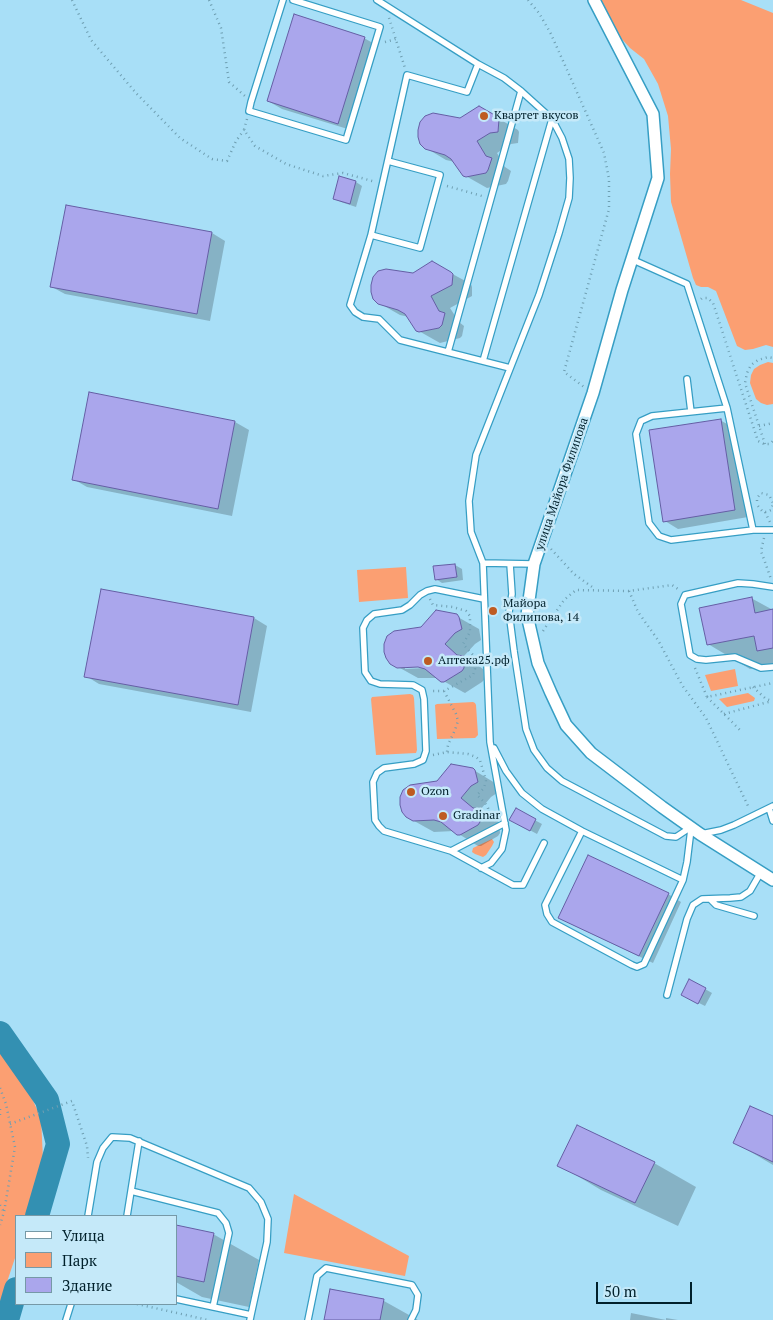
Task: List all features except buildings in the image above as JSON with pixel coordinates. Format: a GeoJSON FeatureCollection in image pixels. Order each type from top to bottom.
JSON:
{"type":"FeatureCollection","features":[{"type":"Feature","properties":{"kind":"street","name":"улица Майора Филипова"},"geometry":{"type":"LineString","coordinates":[[594,0],[653,114],[658,178],[631,259],[593,393],[534,564],[527,615],[538,662],[550,693],[566,725],[591,753],[696,831],[773,880]]}},
{"type":"Feature","properties":{"kind":"lane"},"geometry":{"type":"LineString","coordinates":[[283,0],[249,111],[346,140],[380,27],[293,0]]}},
{"type":"Feature","properties":{"kind":"lane"},"geometry":{"type":"LineString","coordinates":[[377,0],[478,64],[504,78],[521,91],[552,119],[562,138],[569,159],[568,198],[559,234],[539,295],[476,455],[469,501],[471,532],[483,563],[490,742],[506,830],[502,849],[491,863],[481,868]]}},
{"type":"Feature","properties":{"kind":"lane"},"geometry":{"type":"LineString","coordinates":[[478,64],[467,92],[407,75],[371,234],[350,305],[354,312],[363,317],[379,319],[400,340],[510,368]]}},
{"type":"Feature","properties":{"kind":"lane"},"geometry":{"type":"LineString","coordinates":[[448,352],[521,91]]}},
{"type":"Feature","properties":{"kind":"lane"},"geometry":{"type":"LineString","coordinates":[[483,361],[552,119]]}},
{"type":"Feature","properties":{"kind":"lane"},"geometry":{"type":"LineString","coordinates":[[371,234],[420,248],[440,175],[388,160]]}},
{"type":"Feature","properties":{"kind":"lane"},"geometry":{"type":"LineString","coordinates":[[631,259],[687,284],[727,408],[753,530]]}},
{"type":"Feature","properties":{"kind":"lane"},"geometry":{"type":"LineString","coordinates":[[686,379],[691,412]]}},
{"type":"Feature","properties":{"kind":"lane"},"geometry":{"type":"LineString","coordinates":[[727,408],[652,416],[641,421],[636,434],[648,523],[658,536],[671,540],[753,530],[773,530]]}},
{"type":"Feature","properties":{"kind":"lane"},"geometry":{"type":"LineString","coordinates":[[483,563],[534,564]]}},
{"type":"Feature","properties":{"kind":"lane"},"geometry":{"type":"LineString","coordinates":[[510,564],[512,594],[509,612],[526,729],[534,750],[547,768],[562,781],[666,836],[676,836],[696,831],[721,830],[771,807],[773,821]]}},
{"type":"Feature","properties":{"kind":"lane"},"geometry":{"type":"LineString","coordinates":[[773,586],[738,583],[685,594],[681,604],[690,655],[697,659],[706,660],[735,657],[761,668],[773,666]]}},
{"type":"Feature","properties":{"kind":"lane"},"geometry":{"type":"LineString","coordinates":[[484,599],[435,589],[420,595],[402,610],[374,614],[367,620],[363,628],[365,672],[370,681],[380,684],[413,685],[422,690],[424,699],[426,751],[423,760],[414,764],[384,768],[377,773],[373,782],[375,820],[384,831],[451,851],[513,885],[523,885],[544,843]]}},
{"type":"Feature","properties":{"kind":"lane"},"geometry":{"type":"LineString","coordinates":[[490,742],[506,771],[522,793],[542,809],[582,831],[683,880]]}},
{"type":"Feature","properties":{"kind":"lane"},"geometry":{"type":"LineString","coordinates":[[451,851],[505,823]]}},
{"type":"Feature","properties":{"kind":"lane"},"geometry":{"type":"LineString","coordinates":[[582,831],[545,905],[546,914],[552,922],[638,967],[644,964],[683,880],[696,831]]}},
{"type":"Feature","properties":{"kind":"lane"},"geometry":{"type":"LineString","coordinates":[[667,995],[687,918],[694,905],[702,899],[741,897],[750,891],[761,872]]}},
{"type":"Feature","properties":{"kind":"lane"},"geometry":{"type":"LineString","coordinates":[[710,899],[716,905],[754,916]]}},
{"type":"Feature","properties":{"kind":"lane"},"geometry":{"type":"LineString","coordinates":[[88,1215],[97,1162],[103,1148],[112,1138],[130,1138],[249,1188],[261,1202],[268,1219],[267,1242],[250,1317],[178,1299]]}},
{"type":"Feature","properties":{"kind":"lane"},"geometry":{"type":"LineString","coordinates":[[126,1215],[139,1142]]}},
{"type":"Feature","properties":{"kind":"lane"},"geometry":{"type":"LineString","coordinates":[[131,1191],[218,1214],[226,1223],[229,1233],[214,1307]]}},
{"type":"Feature","properties":{"kind":"lane"},"geometry":{"type":"LineString","coordinates":[[308,1320],[317,1276],[326,1268],[412,1285],[418,1295],[416,1310],[411,1320]]}},
{"type":"Feature","properties":{"kind":"lane"},"geometry":{"type":"LineString","coordinates":[[66,1320],[71,1305]]}},
{"type":"Feature","properties":{"kind":"path"},"geometry":{"type":"LineString","coordinates":[[72,0],[91,40],[136,93],[180,138],[212,159],[227,161],[236,141],[244,130],[249,111]]}},
{"type":"Feature","properties":{"kind":"path"},"geometry":{"type":"LineString","coordinates":[[209,0],[222,28],[229,82],[251,102]]}},
{"type":"Feature","properties":{"kind":"path"},"geometry":{"type":"LineString","coordinates":[[528,0],[539,13],[555,42],[604,153],[609,179],[609,209],[564,372],[593,393]]}},
{"type":"Feature","properties":{"kind":"path"},"geometry":{"type":"LineString","coordinates":[[385,5],[407,75]]}},
{"type":"Feature","properties":{"kind":"path"},"geometry":{"type":"LineString","coordinates":[[244,130],[255,146],[286,164],[323,176],[343,173],[383,183]]}},
{"type":"Feature","properties":{"kind":"path"},"geometry":{"type":"LineString","coordinates":[[438,183],[491,198]]}},
{"type":"Feature","properties":{"kind":"path"},"geometry":{"type":"LineString","coordinates":[[773,358],[768,357],[758,360],[751,365],[745,383],[765,444],[770,444],[773,441]]}},
{"type":"Feature","properties":{"kind":"path"},"geometry":{"type":"LineString","coordinates":[[759,426],[773,423]]}},
{"type":"Feature","properties":{"kind":"path"},"geometry":{"type":"LineString","coordinates":[[761,493],[769,495],[773,503],[771,510],[764,512],[757,505],[757,498],[761,493]]}},
{"type":"Feature","properties":{"kind":"path"},"geometry":{"type":"LineString","coordinates":[[766,530],[761,551],[773,586]]}},
{"type":"Feature","properties":{"kind":"path"},"geometry":{"type":"LineString","coordinates":[[543,540],[574,574],[596,590]]}},
{"type":"Feature","properties":{"kind":"path"},"geometry":{"type":"LineString","coordinates":[[534,645],[564,600],[576,590],[629,591],[672,585],[685,594]]}},
{"type":"Feature","properties":{"kind":"path"},"geometry":{"type":"LineString","coordinates":[[422,690],[444,691],[472,675],[475,669],[473,655],[463,644],[470,632],[470,616],[466,611],[453,607],[433,605],[430,600],[432,594],[441,590]]}},
{"type":"Feature","properties":{"kind":"path"},"geometry":{"type":"LineString","coordinates":[[629,591],[638,612],[658,640],[682,685],[706,718],[753,816]]}},
{"type":"Feature","properties":{"kind":"path"},"geometry":{"type":"LineString","coordinates":[[690,655],[707,697],[742,732]]}},
{"type":"Feature","properties":{"kind":"path"},"geometry":{"type":"LineString","coordinates":[[707,697],[773,683]]}},
{"type":"Feature","properties":{"kind":"path"},"geometry":{"type":"LineString","coordinates":[[753,687],[766,699],[773,701]]}},
{"type":"Feature","properties":{"kind":"path"},"geometry":{"type":"LineString","coordinates":[[444,691],[458,721],[447,752]]}},
{"type":"Feature","properties":{"kind":"path"},"geometry":{"type":"LineString","coordinates":[[724,714],[773,701]]}},
{"type":"Feature","properties":{"kind":"path"},"geometry":{"type":"LineString","coordinates":[[423,760],[434,754],[447,752],[468,754],[480,760],[486,781],[484,788],[477,795],[486,803],[488,808],[489,825],[485,834]]}},
{"type":"Feature","properties":{"kind":"path"},"geometry":{"type":"LineString","coordinates":[[0,1088],[6,1104],[14,1147],[4,1212],[0,1225]]}},
{"type":"Feature","properties":{"kind":"path"},"geometry":{"type":"LineString","coordinates":[[10,1124],[72,1101],[87,1146],[89,1164]]}},
{"type":"Feature","properties":{"kind":"path"},"geometry":{"type":"LineString","coordinates":[[0,1109],[0,1115]]}},
{"type":"Feature","properties":{"kind":"path"},"geometry":{"type":"LineString","coordinates":[[0,1205],[4,1212]]}},
{"type":"Feature","properties":{"kind":"path"},"geometry":{"type":"LineString","coordinates":[[141,1305],[208,1320]]}},
{"type":"Feature","properties":{"kind":"green space"},"geometry":{"type":"Polygon","coordinates":[[[591,0],[741,0],[773,13],[773,347],[766,345],[745,350],[737,346],[716,291],[708,287],[696,285],[671,202],[671,149],[668,116],[658,84],[644,59],[630,48],[610,26],[591,0]]]}},
{"type":"Feature","properties":{"kind":"green space"},"geometry":{"type":"Polygon","coordinates":[[[768,362],[773,363],[773,404],[767,405],[756,399],[750,383],[754,369],[768,362]]]}},
{"type":"Feature","properties":{"kind":"green space"},"geometry":{"type":"Polygon","coordinates":[[[406,567],[408,598],[359,602],[357,570],[406,567]]]}},
{"type":"Feature","properties":{"kind":"green space"},"geometry":{"type":"Polygon","coordinates":[[[735,669],[738,686],[711,691],[705,675],[735,669]]]}},
{"type":"Feature","properties":{"kind":"green space"},"geometry":{"type":"Polygon","coordinates":[[[748,693],[755,698],[754,701],[727,707],[719,699],[748,693]]]}},
{"type":"Feature","properties":{"kind":"green space"},"geometry":{"type":"Polygon","coordinates":[[[410,694],[414,698],[416,753],[376,755],[372,697],[410,694]]]}},
{"type":"Feature","properties":{"kind":"green space"},"geometry":{"type":"Polygon","coordinates":[[[473,702],[476,705],[478,735],[475,738],[437,739],[435,705],[473,702]]]}},
{"type":"Feature","properties":{"kind":"green space"},"geometry":{"type":"Polygon","coordinates":[[[492,839],[494,842],[492,846],[483,857],[472,852],[473,848],[492,839]]]}},
{"type":"Feature","properties":{"kind":"green space"},"geometry":{"type":"Polygon","coordinates":[[[0,1050],[29,1092],[41,1118],[43,1159],[38,1188],[29,1215],[15,1215],[15,1258],[0,1303],[0,1050]]]}},
{"type":"Feature","properties":{"kind":"green space"},"geometry":{"type":"Polygon","coordinates":[[[294,1194],[409,1256],[405,1276],[284,1253],[294,1194]]]}},
{"type":"Feature","properties":{"kind":"waterway"},"geometry":{"type":"LineString","coordinates":[[0,1033],[47,1100],[58,1144],[37,1215]]}},
{"type":"Feature","properties":{"kind":"waterway"},"geometry":{"type":"LineString","coordinates":[[7,1320],[15,1292]]}},
{"type":"Feature","properties":{"kind":"place","name":"Квартет вкусов"},"geometry":{"type":"Point","coordinates":[484,116]}},
{"type":"Feature","properties":{"kind":"place","name":"Майора Филипова, 14"},"geometry":{"type":"Point","coordinates":[493,611]}},
{"type":"Feature","properties":{"kind":"place","name":"Аптека25.рф"},"geometry":{"type":"Point","coordinates":[428,661]}},
{"type":"Feature","properties":{"kind":"place","name":"Ozon"},"geometry":{"type":"Point","coordinates":[411,792]}},
{"type":"Feature","properties":{"kind":"place","name":"Gradinar"},"geometry":{"type":"Point","coordinates":[443,816]}}]}
